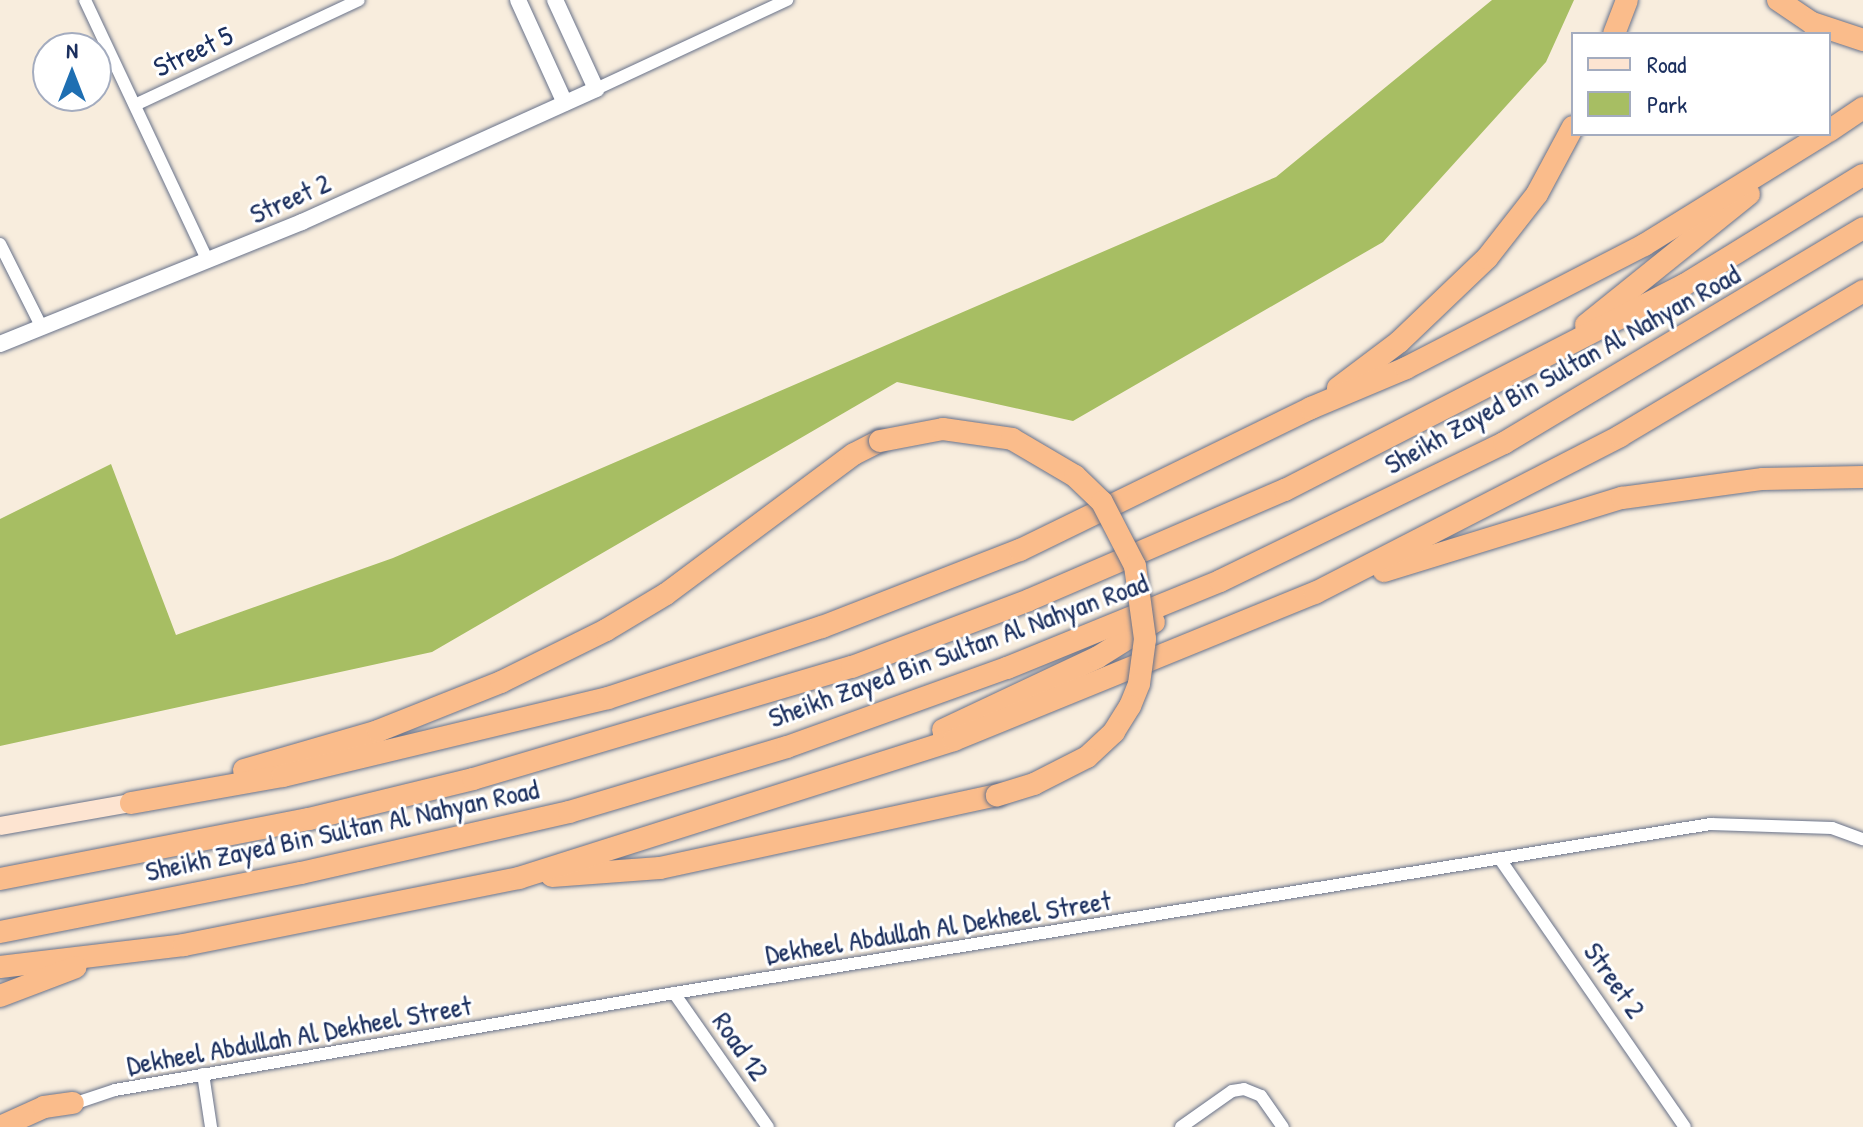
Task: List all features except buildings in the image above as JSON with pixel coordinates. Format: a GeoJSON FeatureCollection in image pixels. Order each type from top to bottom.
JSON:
{"type":"FeatureCollection","features":[{"type":"Feature","properties":{"kind":"highway"},"geometry":{"type":"LineString","coordinates":[[1615,32],[1627,0]]}},
{"type":"Feature","properties":{"kind":"highway"},"geometry":{"type":"LineString","coordinates":[[1778,0],[1812,23],[1863,40]]}},
{"type":"Feature","properties":{"kind":"highway"},"geometry":{"type":"LineString","coordinates":[[1831,130],[1863,108]]}},
{"type":"Feature","properties":{"kind":"highway"},"geometry":{"type":"LineString","coordinates":[[1311,408],[1399,342],[1465,281],[1537,194],[1571,131]]}},
{"type":"Feature","properties":{"kind":"highway"},"geometry":{"type":"LineString","coordinates":[[131,803],[283,776],[494,729],[608,698],[822,627],[1020,550],[1311,408],[1406,368],[1644,245],[1821,136]]}},
{"type":"Feature","properties":{"kind":"highway"},"geometry":{"type":"LineString","coordinates":[[1544,358],[1823,136]]}},
{"type":"Feature","properties":{"kind":"highway","name":"Sheikh Zayed Bin Sultan Al Nahyan Road"},"geometry":{"type":"LineString","coordinates":[[0,879],[309,819],[473,779],[852,667],[1042,594],[1271,496],[1684,285],[1863,175]]}},
{"type":"Feature","properties":{"kind":"highway","name":"Sheikh Zayed Bin Sultan Al Nahyan Road"},"geometry":{"type":"LineString","coordinates":[[0,932],[434,844],[613,799],[787,747],[962,684],[1220,581],[1504,443],[1863,228]]}},
{"type":"Feature","properties":{"kind":"highway"},"geometry":{"type":"LineString","coordinates":[[1315,593],[1620,436],[1863,291]]}},
{"type":"Feature","properties":{"kind":"highway"},"geometry":{"type":"LineString","coordinates":[[0,967],[107,955],[519,878],[660,868],[997,795],[1034,784],[1087,757],[1114,732],[1130,706],[1139,684],[1145,639],[1135,566],[1102,502],[1056,462],[1012,439],[943,429],[880,441],[854,454],[666,594],[541,664],[378,731],[131,803]]}},
{"type":"Feature","properties":{"kind":"highway"},"geometry":{"type":"LineString","coordinates":[[519,878],[873,762],[954,740],[1315,593],[1622,498],[1763,479],[1863,477]]}},
{"type":"Feature","properties":{"kind":"highway"},"geometry":{"type":"LineString","coordinates":[[873,762],[1098,657],[1220,581]]}},
{"type":"Feature","properties":{"kind":"highway"},"geometry":{"type":"LineString","coordinates":[[0,996],[107,955]]}},
{"type":"Feature","properties":{"kind":"highway"},"geometry":{"type":"LineString","coordinates":[[0,1127],[44,1107],[73,1103]]}},
{"type":"Feature","properties":{"kind":"main road"},"geometry":{"type":"LineString","coordinates":[[0,826],[131,803]]}},
{"type":"Feature","properties":{"kind":"street","name":"Street 5"},"geometry":{"type":"LineString","coordinates":[[85,0],[208,261]]}},
{"type":"Feature","properties":{"kind":"street","name":"Street 5"},"geometry":{"type":"LineString","coordinates":[[135,105],[359,0]]}},
{"type":"Feature","properties":{"kind":"street"},"geometry":{"type":"LineString","coordinates":[[518,0],[565,103]]}},
{"type":"Feature","properties":{"kind":"street"},"geometry":{"type":"LineString","coordinates":[[555,0],[596,89],[787,0]]}},
{"type":"Feature","properties":{"kind":"street","name":"Street 2"},"geometry":{"type":"LineString","coordinates":[[0,344],[208,261],[596,89]]}},
{"type":"Feature","properties":{"kind":"street"},"geometry":{"type":"LineString","coordinates":[[0,244],[42,328]]}},
{"type":"Feature","properties":{"kind":"street","name":"Dekheel Abdullah Al Dekheel Street"},"geometry":{"type":"LineString","coordinates":[[28,1127],[99,1093],[203,1074],[674,993],[1502,862],[1711,824],[1832,828],[1863,839]]}},
{"type":"Feature","properties":{"kind":"street","name":"Street 2"},"geometry":{"type":"LineString","coordinates":[[1502,862],[1685,1127]]}},
{"type":"Feature","properties":{"kind":"street","name":"Road 12"},"geometry":{"type":"LineString","coordinates":[[674,993],[768,1127]]}},
{"type":"Feature","properties":{"kind":"street"},"geometry":{"type":"LineString","coordinates":[[203,1074],[211,1127]]}},
{"type":"Feature","properties":{"kind":"street"},"geometry":{"type":"LineString","coordinates":[[1181,1127],[1232,1091],[1244,1089],[1261,1096],[1283,1127]]}},
{"type":"Feature","properties":{"kind":"green space"},"geometry":{"type":"Polygon","coordinates":[[[1492,0],[1574,0],[1546,62],[1383,242],[1073,421],[897,382],[432,652],[0,746],[0,519],[111,464],[176,635],[393,558],[1276,177],[1492,0]]]}}]}
